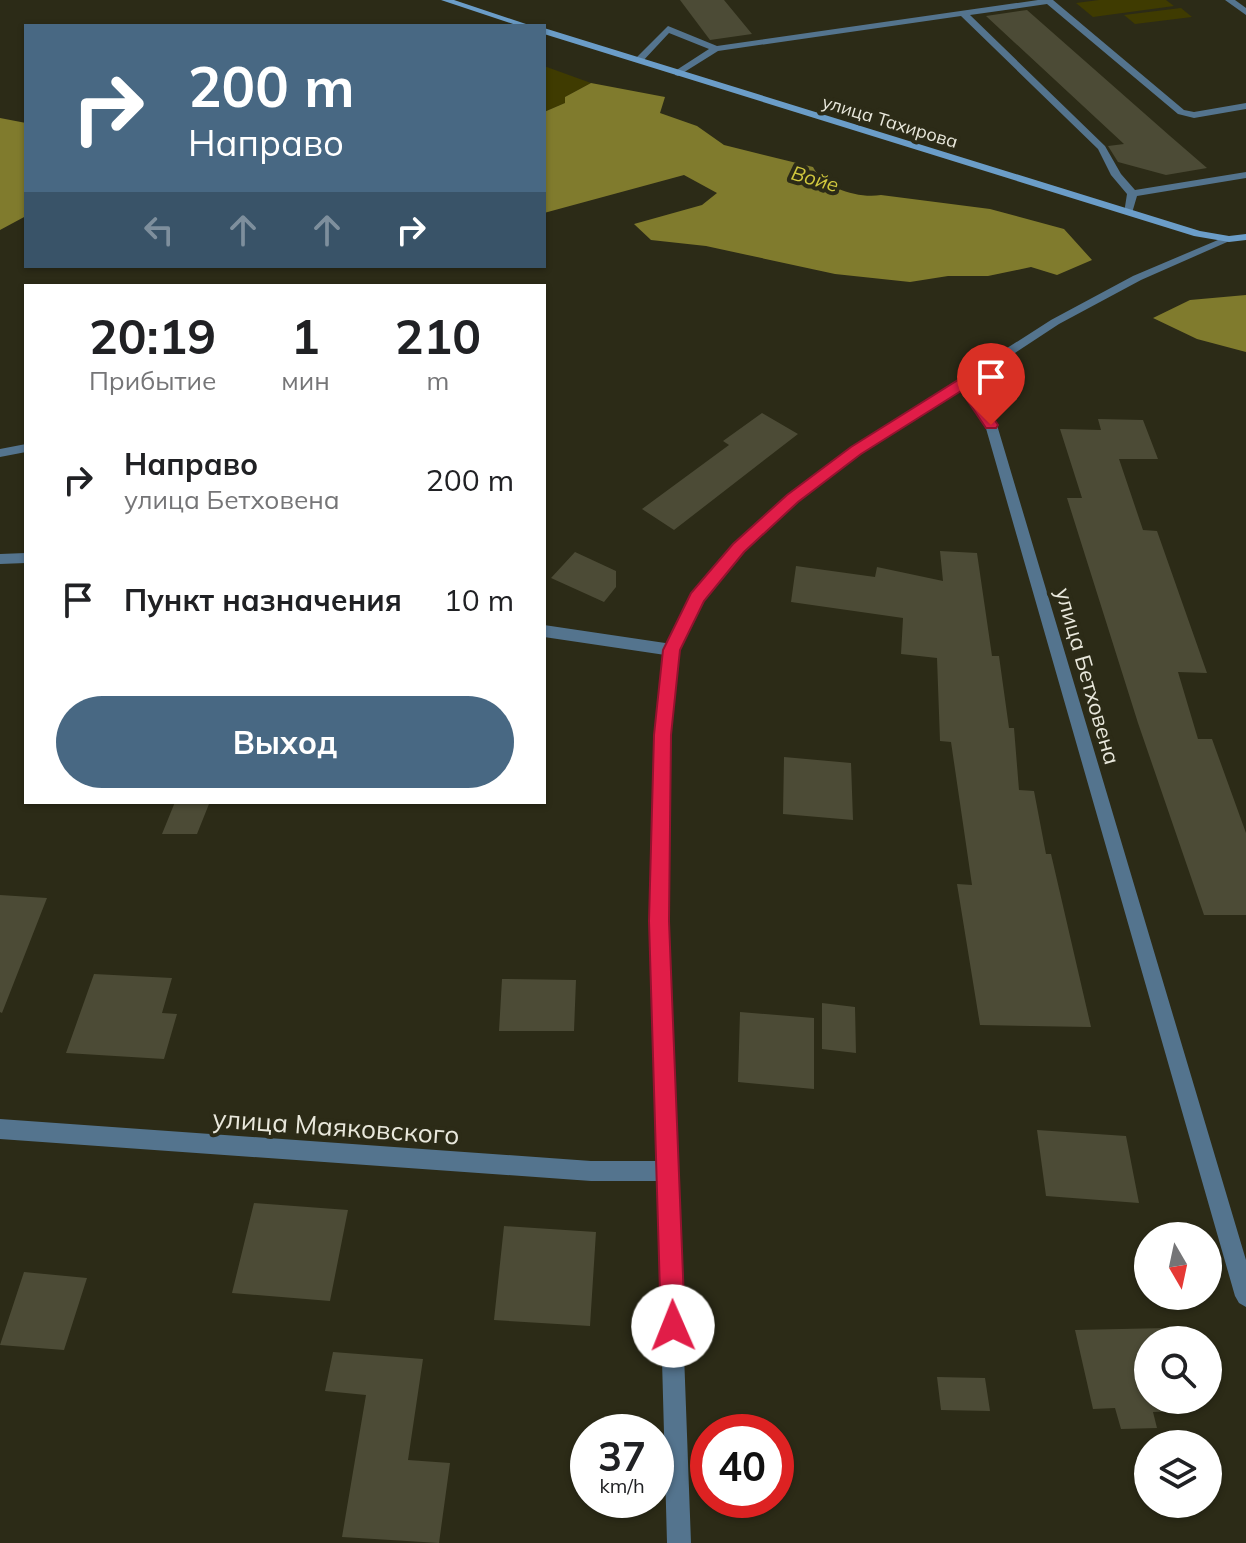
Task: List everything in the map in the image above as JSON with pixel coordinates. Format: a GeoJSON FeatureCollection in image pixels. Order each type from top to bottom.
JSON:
{"type":"FeatureCollection","features":[{"type":"Feature","properties":{"kind":"main road"},"geometry":{"type":"LineString","coordinates":[[445,0],[522,24]]}},
{"type":"Feature","properties":{"kind":"main road","name":"улица Тахирова"},"geometry":{"type":"LineString","coordinates":[[546,32],[1198,234],[1229,239]]}},
{"type":"Feature","properties":{"kind":"main road"},"geometry":{"type":"LineString","coordinates":[[1229,239],[1246,237]]}},
{"type":"Feature","properties":{"kind":"street"},"geometry":{"type":"LineString","coordinates":[[678,73],[716,49],[964,14],[993,4],[1051,0],[1181,112],[1194,115],[1246,106]]}},
{"type":"Feature","properties":{"kind":"street"},"geometry":{"type":"LineString","coordinates":[[1229,0],[1246,12]]}},
{"type":"Feature","properties":{"kind":"street"},"geometry":{"type":"LineString","coordinates":[[964,14],[1102,148],[1116,175],[1132,194]]}},
{"type":"Feature","properties":{"kind":"street"},"geometry":{"type":"LineString","coordinates":[[639,60],[668,29],[716,49]]}},
{"type":"Feature","properties":{"kind":"street"},"geometry":{"type":"LineString","coordinates":[[1132,194],[1246,175]]}},
{"type":"Feature","properties":{"kind":"street"},"geometry":{"type":"LineString","coordinates":[[1128,211],[1132,194]]}},
{"type":"Feature","properties":{"kind":"street"},"geometry":{"type":"LineString","coordinates":[[679,1543],[659,921],[663,735],[672,650],[697,598],[739,548],[793,499],[856,451],[1055,322],[1137,278],[1229,239]]}},
{"type":"Feature","properties":{"kind":"street","name":"улица Бетховена"},"geometry":{"type":"LineString","coordinates":[[963,383],[991,425],[1246,1296]]}},
{"type":"Feature","properties":{"kind":"street"},"geometry":{"type":"LineString","coordinates":[[0,453],[24,448]]}},
{"type":"Feature","properties":{"kind":"street"},"geometry":{"type":"LineString","coordinates":[[0,559],[24,558]]}},
{"type":"Feature","properties":{"kind":"street"},"geometry":{"type":"LineString","coordinates":[[546,631],[672,650]]}},
{"type":"Feature","properties":{"kind":"street","name":"улица Маяковского"},"geometry":{"type":"LineString","coordinates":[[0,1129],[591,1171],[669,1171]]}},
{"type":"Feature","properties":{"kind":"shaded area"},"geometry":{"type":"Polygon","coordinates":[[[1166,0],[1174,6],[1093,17],[1076,3],[1166,0]]]}},
{"type":"Feature","properties":{"kind":"shaded area"},"geometry":{"type":"Polygon","coordinates":[[[1181,8],[1192,17],[1135,24],[1124,15],[1181,8]]]}},
{"type":"Feature","properties":{"kind":"shaded area"},"geometry":{"type":"Polygon","coordinates":[[[546,67],[591,83],[565,97],[565,103],[546,111],[546,67]]]}},
{"type":"Feature","properties":{"kind":"water","name":"Войе"},"geometry":{"type":"Polygon","coordinates":[[[591,83],[665,97],[660,113],[697,126],[724,145],[813,167],[825,181],[852,193],[990,209],[1064,229],[1092,260],[1057,275],[1031,267],[988,276],[948,276],[910,282],[835,274],[706,246],[651,240],[634,224],[702,205],[717,193],[684,175],[546,212],[546,111],[565,103],[565,97],[591,83]]]}},
{"type":"Feature","properties":{"kind":"water"},"geometry":{"type":"Polygon","coordinates":[[[0,118],[24,123],[24,217],[0,230],[0,118]]]}},
{"type":"Feature","properties":{"kind":"water"},"geometry":{"type":"Polygon","coordinates":[[[1246,295],[1246,352],[1197,339],[1153,318],[1190,300],[1246,295]]]}},
{"type":"Feature","properties":{"kind":"building"},"geometry":{"type":"Polygon","coordinates":[[[680,0],[724,0],[752,34],[710,40],[680,0]]]}},
{"type":"Feature","properties":{"kind":"building"},"geometry":{"type":"Polygon","coordinates":[[[1027,10],[1207,168],[1166,175],[1118,162],[1108,146],[1124,144],[986,16],[1027,10]]]}},
{"type":"Feature","properties":{"kind":"building"},"geometry":{"type":"Polygon","coordinates":[[[762,413],[798,434],[674,530],[642,509],[729,445],[723,441],[762,413]]]}},
{"type":"Feature","properties":{"kind":"building"},"geometry":{"type":"Polygon","coordinates":[[[1098,419],[1143,420],[1158,459],[1119,459],[1143,530],[1157,531],[1207,673],[1178,672],[1198,739],[1212,739],[1246,833],[1246,915],[1204,915],[1138,723],[1067,498],[1082,498],[1060,429],[1101,430],[1098,419]]]}},
{"type":"Feature","properties":{"kind":"building"},"geometry":{"type":"Polygon","coordinates":[[[940,551],[977,553],[992,656],[999,656],[1009,728],[1014,728],[1019,790],[1034,791],[1046,854],[1051,854],[1091,1027],[980,1025],[957,884],[972,885],[951,742],[940,741],[937,658],[901,654],[903,618],[791,602],[796,566],[875,577],[877,567],[943,581],[940,551]]]}},
{"type":"Feature","properties":{"kind":"building"},"geometry":{"type":"Polygon","coordinates":[[[575,552],[616,571],[616,587],[604,602],[551,578],[575,552]]]}},
{"type":"Feature","properties":{"kind":"building"},"geometry":{"type":"Polygon","coordinates":[[[784,757],[851,763],[853,820],[783,814],[784,757]]]}},
{"type":"Feature","properties":{"kind":"building"},"geometry":{"type":"Polygon","coordinates":[[[174,804],[209,804],[197,834],[162,834],[174,804]]]}},
{"type":"Feature","properties":{"kind":"building"},"geometry":{"type":"Polygon","coordinates":[[[0,895],[47,898],[2,1013],[0,1012],[0,895]]]}},
{"type":"Feature","properties":{"kind":"building"},"geometry":{"type":"Polygon","coordinates":[[[94,974],[172,978],[162,1013],[177,1014],[164,1059],[66,1053],[94,974]]]}},
{"type":"Feature","properties":{"kind":"building"},"geometry":{"type":"Polygon","coordinates":[[[502,979],[576,980],[574,1031],[499,1031],[502,979]]]}},
{"type":"Feature","properties":{"kind":"building"},"geometry":{"type":"Polygon","coordinates":[[[822,1003],[855,1007],[856,1053],[822,1049],[822,1003]]]}},
{"type":"Feature","properties":{"kind":"building"},"geometry":{"type":"Polygon","coordinates":[[[740,1012],[814,1018],[814,1089],[738,1082],[740,1012]]]}},
{"type":"Feature","properties":{"kind":"building"},"geometry":{"type":"Polygon","coordinates":[[[1037,1130],[1126,1136],[1139,1203],[1046,1196],[1037,1130]]]}},
{"type":"Feature","properties":{"kind":"building"},"geometry":{"type":"Polygon","coordinates":[[[254,1203],[348,1210],[330,1301],[232,1293],[254,1203]]]}},
{"type":"Feature","properties":{"kind":"building"},"geometry":{"type":"Polygon","coordinates":[[[504,1226],[596,1232],[590,1326],[494,1320],[504,1226]]]}},
{"type":"Feature","properties":{"kind":"building"},"geometry":{"type":"Polygon","coordinates":[[[24,1272],[87,1278],[64,1350],[0,1345],[24,1272]]]}},
{"type":"Feature","properties":{"kind":"building"},"geometry":{"type":"Polygon","coordinates":[[[1134,1329],[1134,1414],[1154,1414],[1157,1428],[1121,1429],[1115,1408],[1093,1409],[1075,1330],[1134,1329]]]}},
{"type":"Feature","properties":{"kind":"building"},"geometry":{"type":"Polygon","coordinates":[[[333,1352],[423,1359],[408,1460],[450,1463],[439,1543],[342,1537],[366,1395],[325,1391],[333,1352]]]}},
{"type":"Feature","properties":{"kind":"building"},"geometry":{"type":"Polygon","coordinates":[[[937,1377],[985,1378],[990,1411],[941,1410],[937,1377]]]}},
{"type":"Feature","properties":{"kind":"route"},"geometry":{"type":"LineString","coordinates":[[673,1326],[659,921],[663,735],[672,650],[697,598],[739,548],[793,499],[856,451],[963,383],[991,425]]}}]}
